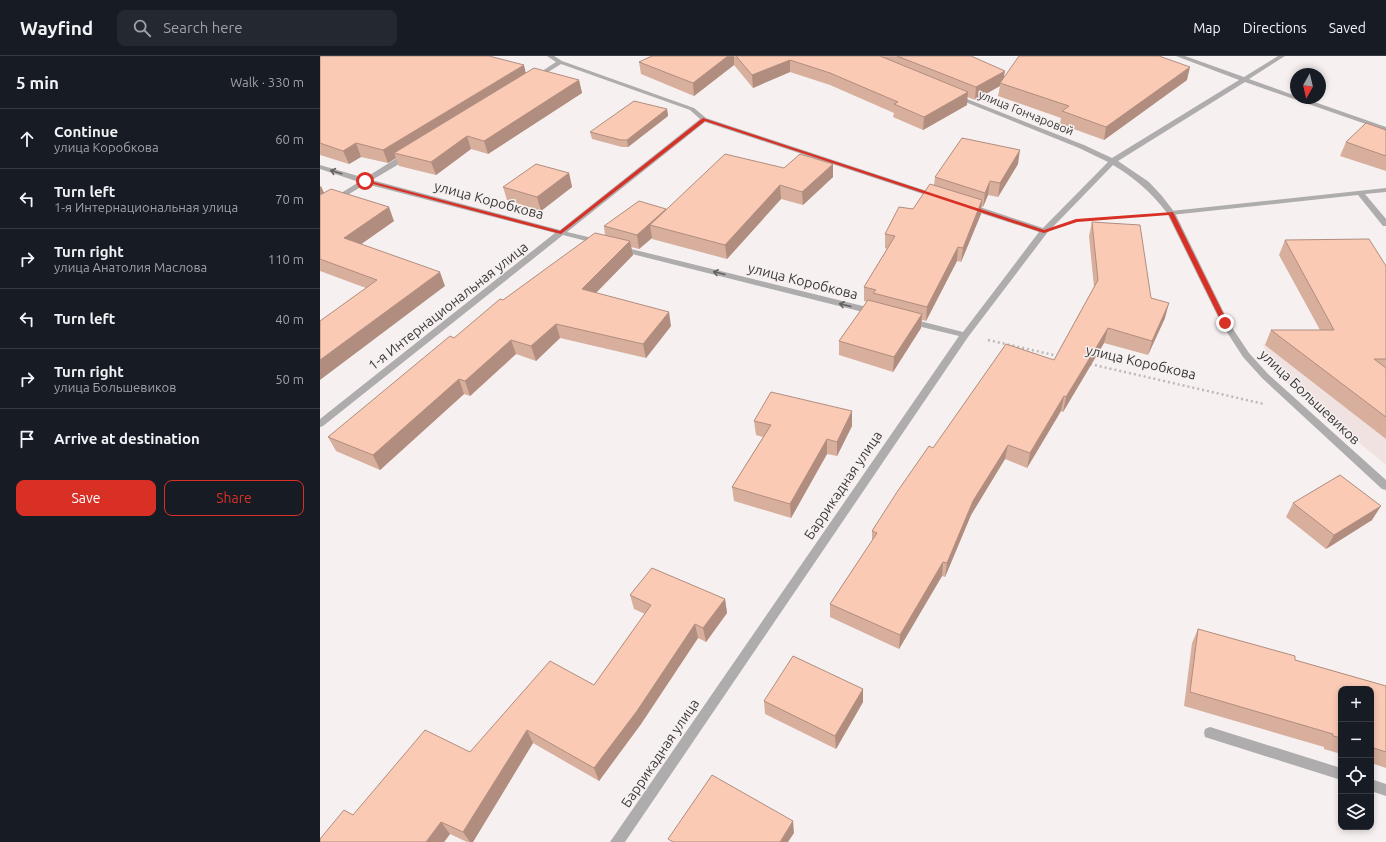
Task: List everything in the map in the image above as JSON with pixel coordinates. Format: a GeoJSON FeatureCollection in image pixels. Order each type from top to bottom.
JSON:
{"type":"FeatureCollection","features":[{"type":"Feature","properties":{"kind":"street"},"geometry":{"type":"LineString","coordinates":[[550,56],[560,62],[692,109],[704,119],[946,199]]}},
{"type":"Feature","properties":{"kind":"street"},"geometry":{"type":"LineString","coordinates":[[1179,56],[1290,96]]}},
{"type":"Feature","properties":{"kind":"street","name":"Баррикадная улица"},"geometry":{"type":"LineString","coordinates":[[617,842],[965,335],[1044,231],[1113,161],[1282,56]]}},
{"type":"Feature","properties":{"kind":"street"},"geometry":{"type":"LineString","coordinates":[[527,83],[560,62]]}},
{"type":"Feature","properties":{"kind":"street","name":"улица Гончаровой"},"geometry":{"type":"LineString","coordinates":[[951,95],[1113,161],[1150,187],[1171,213]]}},
{"type":"Feature","properties":{"kind":"street"},"geometry":{"type":"LineString","coordinates":[[1313,104],[1386,129]]}},
{"type":"Feature","properties":{"kind":"street","name":"1-я Интернациональная улица"},"geometry":{"type":"LineString","coordinates":[[320,424],[704,119]]}},
{"type":"Feature","properties":{"kind":"street"},"geometry":{"type":"LineString","coordinates":[[320,209],[412,152]]}},
{"type":"Feature","properties":{"kind":"street","name":"улица Коробкова"},"geometry":{"type":"LineString","coordinates":[[320,167],[365,181],[561,233],[881,314]]}},
{"type":"Feature","properties":{"kind":"street"},"geometry":{"type":"LineString","coordinates":[[1171,213],[1386,190]]}},
{"type":"Feature","properties":{"kind":"street"},"geometry":{"type":"LineString","coordinates":[[1360,193],[1386,224]]}},
{"type":"Feature","properties":{"kind":"street"},"geometry":{"type":"LineString","coordinates":[[961,204],[1044,231]]}},
{"type":"Feature","properties":{"kind":"street","name":"улица Большевиков"},"geometry":{"type":"LineString","coordinates":[[1171,213],[1222,318],[1246,355],[1265,376],[1386,486]]}},
{"type":"Feature","properties":{"kind":"street"},"geometry":{"type":"LineString","coordinates":[[896,317],[965,335]]}},
{"type":"Feature","properties":{"kind":"street"},"geometry":{"type":"LineString","coordinates":[[1210,733],[1338,773]]}},
{"type":"Feature","properties":{"kind":"street"},"geometry":{"type":"LineString","coordinates":[[1374,785],[1386,790]]}},
{"type":"Feature","properties":{"kind":"path"},"geometry":{"type":"LineString","coordinates":[[1084,220],[1171,213]]}},
{"type":"Feature","properties":{"kind":"path","name":"улица Коробкова"},"geometry":{"type":"LineString","coordinates":[[965,335],[1065,358]]}},
{"type":"Feature","properties":{"kind":"path","name":"улица Коробкова"},"geometry":{"type":"LineString","coordinates":[[1088,364],[1267,405]]}},
{"type":"Feature","properties":{"kind":"shaded area"},"geometry":{"type":"Polygon","coordinates":[[[1386,341],[1386,465],[1275,373],[1263,344],[1386,341]]]}},
{"type":"Feature","properties":{"kind":"building"},"geometry":{"type":"Polygon","coordinates":[[[489,56],[524,65],[383,150],[356,143],[343,151],[320,143],[320,57],[489,56]]]}},
{"type":"Feature","properties":{"kind":"building"},"geometry":{"type":"Polygon","coordinates":[[[652,56],[728,56],[693,83],[639,62],[652,56]]]}},
{"type":"Feature","properties":{"kind":"building"},"geometry":{"type":"Polygon","coordinates":[[[736,56],[880,56],[968,92],[924,117],[894,104],[898,102],[830,73],[790,60],[752,75],[736,56]]]}},
{"type":"Feature","properties":{"kind":"building"},"geometry":{"type":"Polygon","coordinates":[[[897,56],[971,56],[1005,71],[976,87],[897,56]]]}},
{"type":"Feature","properties":{"kind":"building"},"geometry":{"type":"Polygon","coordinates":[[[1019,56],[1159,56],[1190,67],[1106,127],[1062,111],[1069,106],[1000,83],[1019,56]]]}},
{"type":"Feature","properties":{"kind":"building"},"geometry":{"type":"Polygon","coordinates":[[[534,68],[579,80],[484,141],[467,136],[431,162],[394,153],[534,68]]]}},
{"type":"Feature","properties":{"kind":"building"},"geometry":{"type":"Polygon","coordinates":[[[634,101],[667,109],[627,140],[621,140],[590,132],[634,101]]]}},
{"type":"Feature","properties":{"kind":"building"},"geometry":{"type":"Polygon","coordinates":[[[1366,123],[1386,130],[1386,156],[1346,142],[1366,123]]]}},
{"type":"Feature","properties":{"kind":"building"},"geometry":{"type":"Polygon","coordinates":[[[962,138],[1020,150],[1000,183],[990,181],[985,193],[935,177],[962,138]]]}},
{"type":"Feature","properties":{"kind":"building"},"geometry":{"type":"Polygon","coordinates":[[[725,154],[784,168],[800,154],[833,164],[802,192],[780,185],[725,245],[650,225],[725,154]]]}},
{"type":"Feature","properties":{"kind":"building"},"geometry":{"type":"Polygon","coordinates":[[[536,164],[569,173],[537,197],[503,187],[536,164]]]}},
{"type":"Feature","properties":{"kind":"building"},"geometry":{"type":"Polygon","coordinates":[[[930,184],[982,200],[963,248],[958,247],[927,307],[873,293],[876,290],[864,287],[895,236],[885,234],[899,207],[913,209],[930,184]]]}},
{"type":"Feature","properties":{"kind":"building"},"geometry":{"type":"Polygon","coordinates":[[[331,189],[389,207],[344,238],[440,272],[320,360],[320,321],[377,280],[320,259],[320,195],[331,189]]]}},
{"type":"Feature","properties":{"kind":"building"},"geometry":{"type":"Polygon","coordinates":[[[639,201],[666,209],[637,235],[604,226],[639,201]]]}},
{"type":"Feature","properties":{"kind":"building"},"geometry":{"type":"Polygon","coordinates":[[[1092,222],[1140,225],[1151,298],[1169,303],[1152,341],[1108,328],[1066,397],[1064,396],[1030,453],[1008,445],[973,501],[947,563],[943,562],[900,635],[830,604],[877,533],[872,531],[897,492],[929,446],[933,448],[1006,344],[1054,360],[1098,280],[1092,222]]]}},
{"type":"Feature","properties":{"kind":"building"},"geometry":{"type":"Polygon","coordinates":[[[595,233],[630,241],[582,289],[669,312],[643,344],[556,324],[531,346],[511,340],[465,381],[459,379],[373,455],[328,437],[450,336],[454,338],[500,299],[503,300],[595,233]]]}},
{"type":"Feature","properties":{"kind":"building"},"geometry":{"type":"Polygon","coordinates":[[[1369,239],[1386,266],[1386,359],[1374,359],[1386,368],[1386,417],[1271,330],[1334,330],[1285,240],[1369,239]]]}},
{"type":"Feature","properties":{"kind":"building"},"geometry":{"type":"Polygon","coordinates":[[[868,300],[922,314],[894,357],[839,341],[868,300]]]}},
{"type":"Feature","properties":{"kind":"building"},"geometry":{"type":"Polygon","coordinates":[[[771,392],[852,411],[837,442],[827,439],[790,504],[732,487],[771,425],[754,421],[771,392]]]}},
{"type":"Feature","properties":{"kind":"building"},"geometry":{"type":"Polygon","coordinates":[[[1340,475],[1381,506],[1334,535],[1293,503],[1340,475]]]}},
{"type":"Feature","properties":{"kind":"building"},"geometry":{"type":"Polygon","coordinates":[[[652,568],[725,599],[703,628],[695,624],[637,711],[594,768],[527,730],[463,832],[441,822],[426,842],[320,842],[320,839],[344,810],[353,815],[425,730],[470,752],[550,661],[594,685],[651,605],[630,595],[652,568]]]}},
{"type":"Feature","properties":{"kind":"building"},"geometry":{"type":"Polygon","coordinates":[[[1198,629],[1295,656],[1295,660],[1386,686],[1386,752],[1374,748],[1374,686],[1338,686],[1338,737],[1333,736],[1333,734],[1190,692],[1198,629]]]}},
{"type":"Feature","properties":{"kind":"building"},"geometry":{"type":"Polygon","coordinates":[[[793,656],[863,689],[835,736],[764,701],[793,656]]]}},
{"type":"Feature","properties":{"kind":"building"},"geometry":{"type":"Polygon","coordinates":[[[712,775],[793,821],[780,842],[673,842],[668,839],[712,775]]]}},
{"type":"Feature","properties":{"kind":"route"},"geometry":{"type":"LineString","coordinates":[[365,181],[561,233],[704,119],[1044,231],[1076,220],[1171,213],[1225,323]]}}]}
